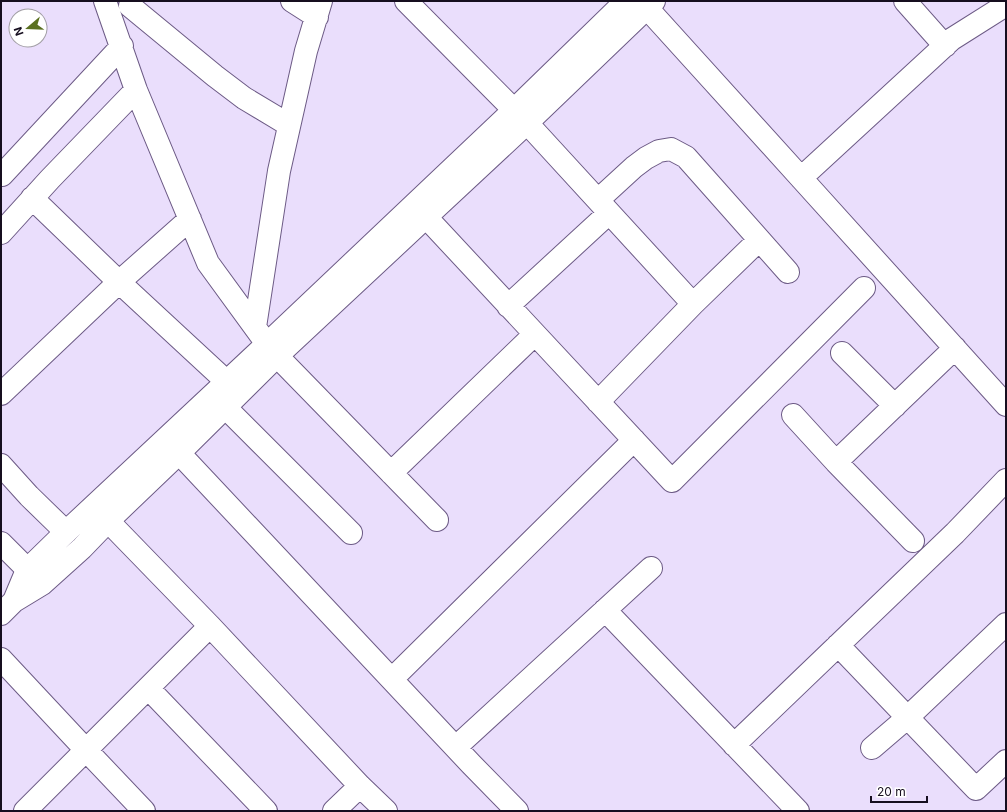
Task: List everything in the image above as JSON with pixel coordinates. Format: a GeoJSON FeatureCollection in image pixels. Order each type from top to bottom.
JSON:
{"type":"FeatureCollection","features":[{"type":"Feature","properties":{"kind":"street"},"geometry":{"type":"LineString","coordinates":[[105,1],[122,46],[136,90],[208,263],[266,343],[437,520]]}},
{"type":"Feature","properties":{"kind":"street"},"geometry":{"type":"LineString","coordinates":[[266,343],[279,171],[306,51],[319,9],[292,1]]}},
{"type":"Feature","properties":{"kind":"street"},"geometry":{"type":"LineString","coordinates":[[406,1],[521,116],[693,304]]}},
{"type":"Feature","properties":{"kind":"street"},"geometry":{"type":"LineString","coordinates":[[35,577],[82,548],[225,407],[266,343],[426,217],[626,1]]}},
{"type":"Feature","properties":{"kind":"street"},"geometry":{"type":"LineString","coordinates":[[905,1],[945,46]]}},
{"type":"Feature","properties":{"kind":"street"},"geometry":{"type":"LineString","coordinates":[[114,26],[132,4],[215,76],[244,98],[290,125]]}},
{"type":"Feature","properties":{"kind":"street"},"geometry":{"type":"LineString","coordinates":[[8,607],[35,577],[66,532],[227,382],[266,343],[521,116],[650,5],[801,178],[1006,405]]}},
{"type":"Feature","properties":{"kind":"street"},"geometry":{"type":"LineString","coordinates":[[801,178],[952,39],[1006,5]]}},
{"type":"Feature","properties":{"kind":"street"},"geometry":{"type":"LineString","coordinates":[[2,175],[122,46]]}},
{"type":"Feature","properties":{"kind":"street"},"geometry":{"type":"LineString","coordinates":[[1,233],[32,198],[136,90]]}},
{"type":"Feature","properties":{"kind":"street"},"geometry":{"type":"LineString","coordinates":[[508,306],[604,207],[634,167],[659,151],[671,149],[686,157],[788,272]]}},
{"type":"Feature","properties":{"kind":"street"},"geometry":{"type":"LineString","coordinates":[[32,198],[119,282],[227,382]]}},
{"type":"Feature","properties":{"kind":"street"},"geometry":{"type":"LineString","coordinates":[[426,217],[672,481],[864,288]]}},
{"type":"Feature","properties":{"kind":"street"},"geometry":{"type":"LineString","coordinates":[[1,394],[119,282],[190,219]]}},
{"type":"Feature","properties":{"kind":"street"},"geometry":{"type":"LineString","coordinates":[[598,402],[693,304],[759,240]]}},
{"type":"Feature","properties":{"kind":"street"},"geometry":{"type":"LineString","coordinates":[[391,473],[535,334]]}},
{"type":"Feature","properties":{"kind":"street"},"geometry":{"type":"LineString","coordinates":[[836,462],[955,348]]}},
{"type":"Feature","properties":{"kind":"street"},"geometry":{"type":"LineString","coordinates":[[842,353],[895,406]]}},
{"type":"Feature","properties":{"kind":"street"},"geometry":{"type":"LineString","coordinates":[[225,407],[351,533]]}},
{"type":"Feature","properties":{"kind":"street"},"geometry":{"type":"LineString","coordinates":[[793,415],[912,541]]}},
{"type":"Feature","properties":{"kind":"street"},"geometry":{"type":"LineString","coordinates":[[392,679],[634,440]]}},
{"type":"Feature","properties":{"kind":"street"},"geometry":{"type":"LineString","coordinates":[[179,453],[517,811]]}},
{"type":"Feature","properties":{"kind":"street"},"geometry":{"type":"LineString","coordinates":[[1,465],[29,496],[66,532]]}},
{"type":"Feature","properties":{"kind":"street"},"geometry":{"type":"LineString","coordinates":[[734,745],[955,533],[1006,480]]}},
{"type":"Feature","properties":{"kind":"street"},"geometry":{"type":"LineString","coordinates":[[108,521],[210,626],[360,786],[386,811]]}},
{"type":"Feature","properties":{"kind":"street"},"geometry":{"type":"LineString","coordinates":[[1,542],[35,577]]}},
{"type":"Feature","properties":{"kind":"street"},"geometry":{"type":"LineString","coordinates":[[456,747],[651,568]]}},
{"type":"Feature","properties":{"kind":"street"},"geometry":{"type":"LineString","coordinates":[[605,610],[798,811]]}},
{"type":"Feature","properties":{"kind":"street"},"geometry":{"type":"LineString","coordinates":[[872,748],[907,718],[1006,624]]}},
{"type":"Feature","properties":{"kind":"street"},"geometry":{"type":"LineString","coordinates":[[24,811],[210,626]]}},
{"type":"Feature","properties":{"kind":"street"},"geometry":{"type":"LineString","coordinates":[[838,645],[976,789],[1006,761]]}},
{"type":"Feature","properties":{"kind":"street"},"geometry":{"type":"LineString","coordinates":[[1,659],[144,811]]}},
{"type":"Feature","properties":{"kind":"street"},"geometry":{"type":"LineString","coordinates":[[148,688],[266,811]]}},
{"type":"Feature","properties":{"kind":"street"},"geometry":{"type":"LineString","coordinates":[[334,811],[360,786]]}}]}
